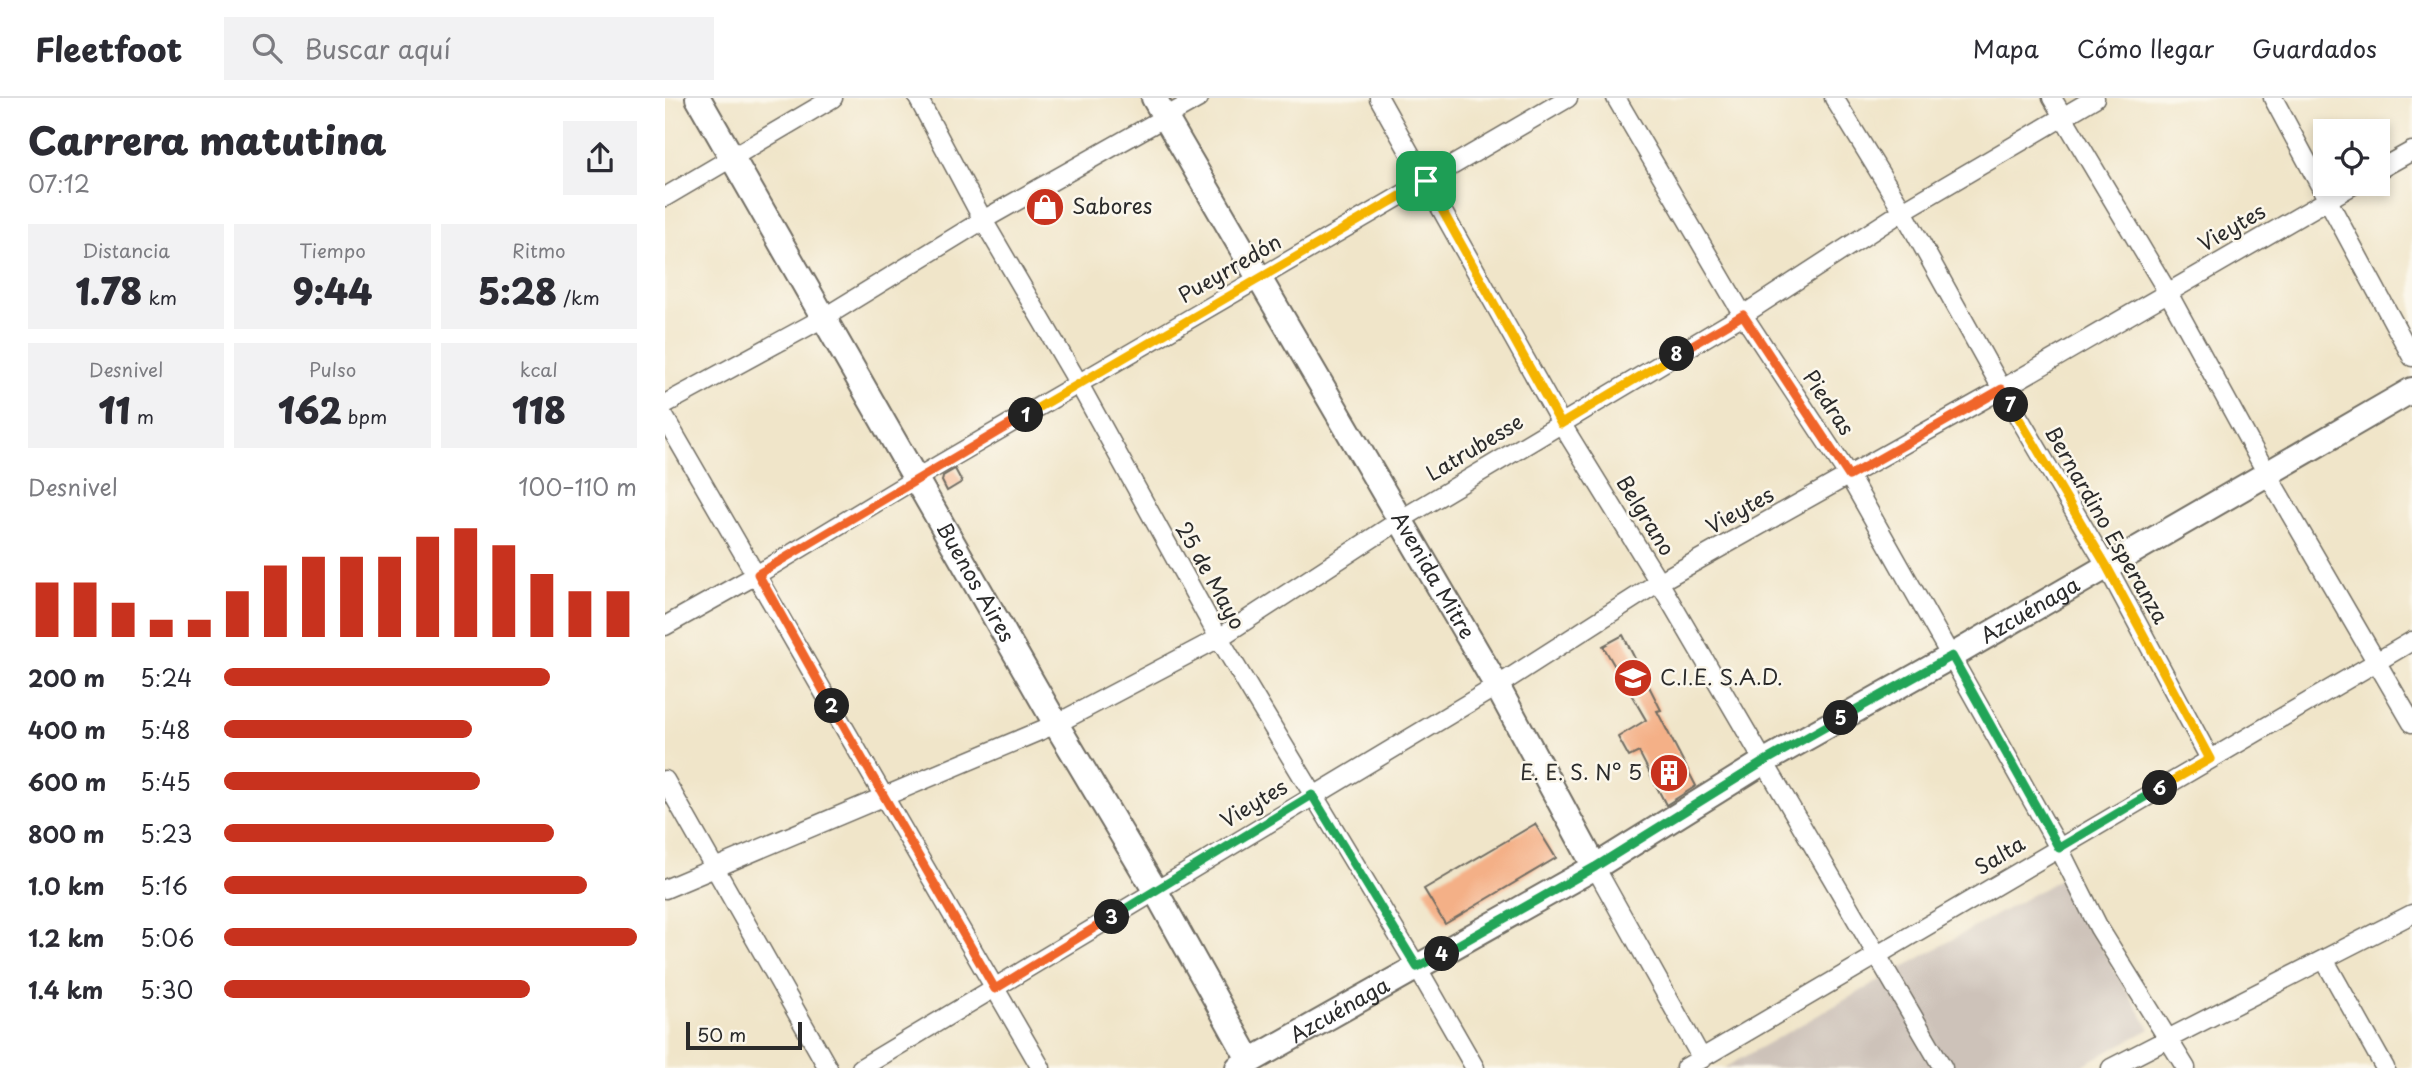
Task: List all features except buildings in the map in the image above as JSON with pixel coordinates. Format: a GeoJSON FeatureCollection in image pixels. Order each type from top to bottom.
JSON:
{"type":"FeatureCollection","features":[{"type":"Feature","properties":{"kind":"street","name":"Buenos Aires"},"geometry":{"type":"LineString","coordinates":[[698,98],[1056,724],[1155,890],[1247,1066]]}},
{"type":"Feature","properties":{"kind":"street"},"geometry":{"type":"LineString","coordinates":[[665,197],[833,98]]}},
{"type":"Feature","properties":{"kind":"street","name":"25 de Mayo"},"geometry":{"type":"LineString","coordinates":[[918,98],[983,220],[1079,384],[1219,638],[1475,1068]]}},
{"type":"Feature","properties":{"kind":"street"},"geometry":{"type":"LineString","coordinates":[[665,404],[825,317],[1159,108],[1199,98]]}},
{"type":"Feature","properties":{"kind":"street","name":"Belgrano"},"geometry":{"type":"LineString","coordinates":[[1379,98],[1561,424],[1660,582],[1943,1068]]}},
{"type":"Feature","properties":{"kind":"street","name":"Pueyrredón"},"geometry":{"type":"LineString","coordinates":[[665,626],[1568,98]]}},
{"type":"Feature","properties":{"kind":"street","name":"Piedras"},"geometry":{"type":"LineString","coordinates":[[1616,98],[1743,315],[1849,476],[2059,848],[2099,928],[2186,1068]]}},
{"type":"Feature","properties":{"kind":"street","name":"Bernardino Esperanza"},"geometry":{"type":"LineString","coordinates":[[1833,98],[1903,211],[2002,389],[2106,565],[2210,759]]}},
{"type":"Feature","properties":{"kind":"street"},"geometry":{"type":"LineString","coordinates":[[2052,98],[2167,291],[2266,472],[2412,723]]}},
{"type":"Feature","properties":{"kind":"street","name":"Latrubesse"},"geometry":{"type":"LineString","coordinates":[[665,889],[1056,724],[1219,638],[1400,520],[1743,315],[1903,211],[2095,98]]}},
{"type":"Feature","properties":{"kind":"street"},"geometry":{"type":"LineString","coordinates":[[2273,98],[2412,357]]}},
{"type":"Feature","properties":{"kind":"street","name":"Avenida Mitre"},"geometry":{"type":"LineString","coordinates":[[1159,108],[1497,686],[1702,1059]]}},
{"type":"Feature","properties":{"kind":"street"},"geometry":{"type":"LineString","coordinates":[[2390,163],[2412,151]]}},
{"type":"Feature","properties":{"kind":"street","name":"Vieytes"},"geometry":{"type":"LineString","coordinates":[[861,1068],[1497,686],[1660,582],[2002,389],[2334,196]]}},
{"type":"Feature","properties":{"kind":"street","name":"Azcuénaga"},"geometry":{"type":"LineString","coordinates":[[1247,1066],[1595,867],[1765,761],[2412,390]]}},
{"type":"Feature","properties":{"kind":"street"},"geometry":{"type":"LineString","coordinates":[[665,418],[758,574],[1041,1068]]}},
{"type":"Feature","properties":{"kind":"street","name":"Salta"},"geometry":{"type":"LineString","coordinates":[[1685,1068],[2412,641]]}},
{"type":"Feature","properties":{"kind":"street"},"geometry":{"type":"LineString","coordinates":[[665,780],[828,1068]]}},
{"type":"Feature","properties":{"kind":"street"},"geometry":{"type":"LineString","coordinates":[[2111,1068],[2412,914]]}},
{"type":"Feature","properties":{"kind":"street"},"geometry":{"type":"LineString","coordinates":[[2324,959],[2385,1068]]}},
{"type":"Feature","properties":{"kind":"shaded area"},"geometry":{"type":"Polygon","coordinates":[[[2060,879],[2150,1029],[2077,1068],[1724,1068],[2060,879]]]}},
{"type":"Feature","properties":{"kind":"place","name":"Sabores"},"geometry":{"type":"Point","coordinates":[1045,207]}},
{"type":"Feature","properties":{"kind":"place","name":"C.I.E. S.A.D."},"geometry":{"type":"Point","coordinates":[1633,678]}},
{"type":"Feature","properties":{"kind":"place","name":"E. E. S. N° 5"},"geometry":{"type":"Point","coordinates":[1669,773]}},
{"type":"Feature","properties":{"kind":"route"},"geometry":{"type":"LineString","coordinates":[[1426,181],[1561,424],[1743,315],[1849,476],[2002,389],[2106,565],[2210,759],[2059,848],[1952,656],[1765,761],[1595,867],[1417,967],[1312,795],[995,989],[758,574],[915,479],[1426,181]]}}]}
